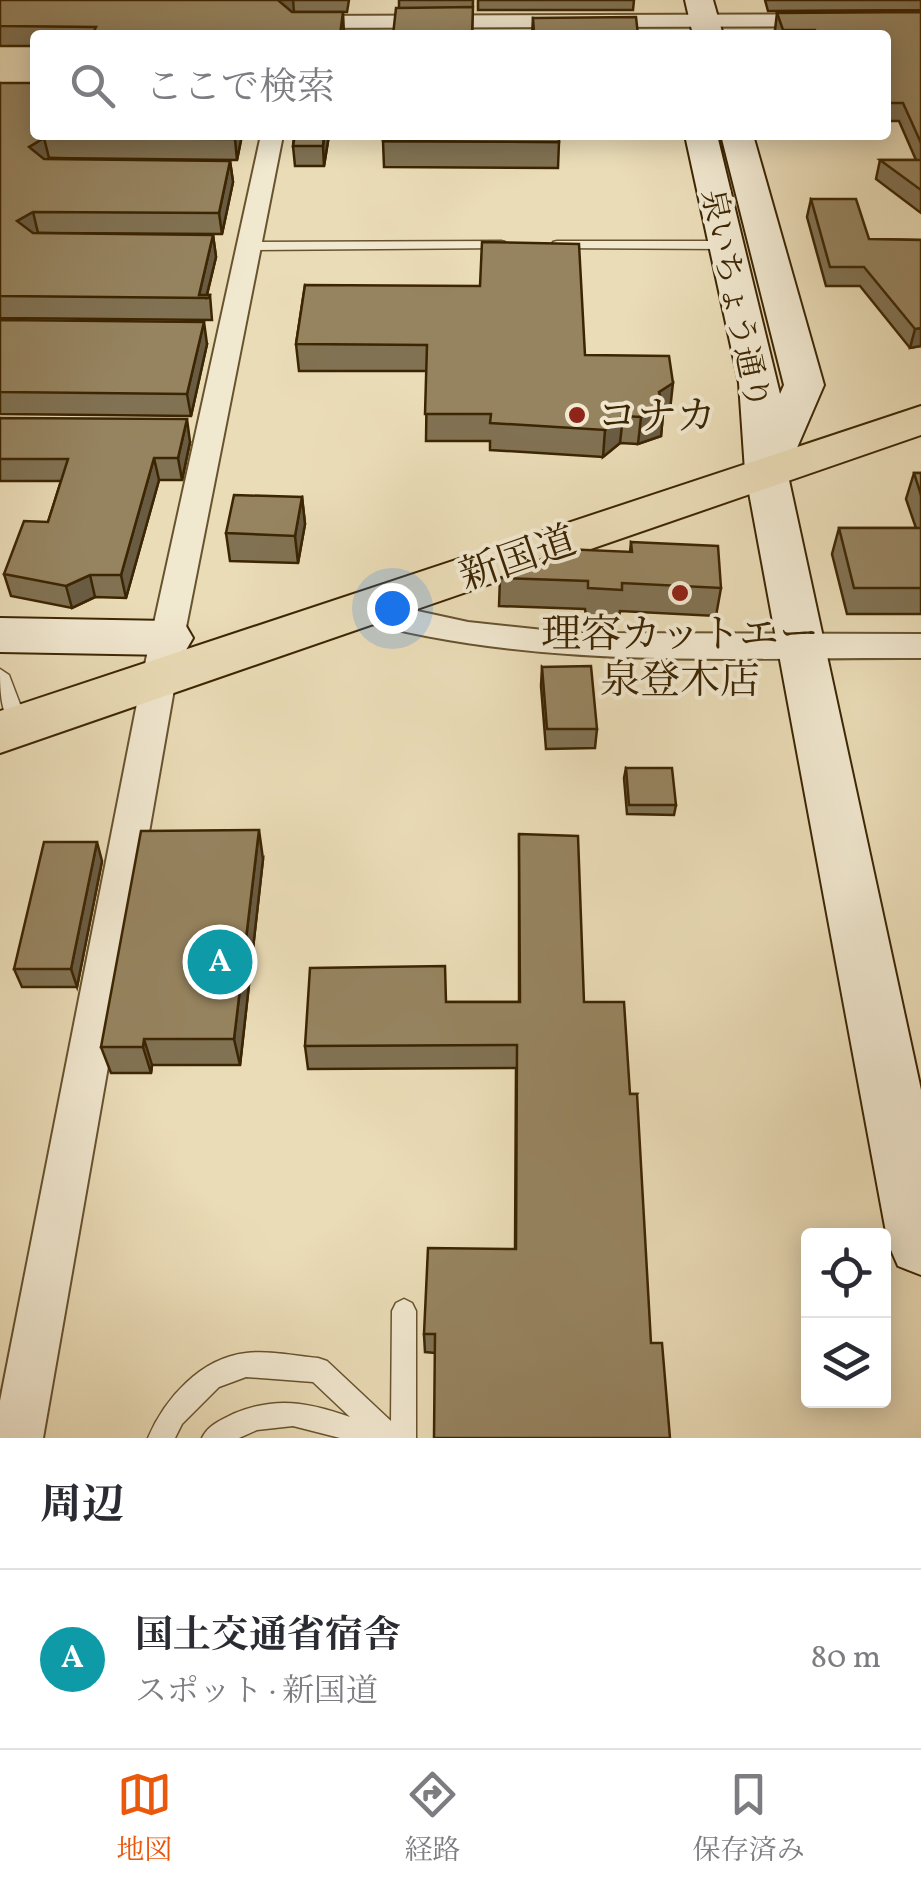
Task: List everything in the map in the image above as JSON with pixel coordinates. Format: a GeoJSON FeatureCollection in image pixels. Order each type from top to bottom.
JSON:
{"type":"FeatureCollection","features":[{"type":"Feature","properties":{"kind":"main road","name":"泉いちょう通り"},"geometry":{"type":"LineString","coordinates":[[702,140],[759,384],[766,471]]}},
{"type":"Feature","properties":{"kind":"main road","name":"泉いちょう通り"},"geometry":{"type":"LineString","coordinates":[[738,140],[804,385],[766,471]]}},
{"type":"Feature","properties":{"kind":"main road","name":"新国道"},"geometry":{"type":"LineString","coordinates":[[10,728],[164,658],[362,610],[921,420]]}},
{"type":"Feature","properties":{"kind":"main road"},"geometry":{"type":"LineString","coordinates":[[766,471],[921,1243]]}},
{"type":"Feature","properties":{"kind":"main road"},"geometry":{"type":"LineString","coordinates":[[0,635],[164,658]]}},
{"type":"Feature","properties":{"kind":"street"},"geometry":{"type":"LineString","coordinates":[[298,0],[293,28],[674,18],[921,20]]}},
{"type":"Feature","properties":{"kind":"street"},"geometry":{"type":"LineString","coordinates":[[897,0],[921,1]]}},
{"type":"Feature","properties":{"kind":"street"},"geometry":{"type":"LineString","coordinates":[[18,1438],[164,658],[212,429],[222,332],[255,171],[270,140]]}},
{"type":"Feature","properties":{"kind":"street"},"geometry":{"type":"LineString","coordinates":[[174,429],[212,429]]}},
{"type":"Feature","properties":{"kind":"street"},"geometry":{"type":"LineString","coordinates":[[362,610],[520,641],[921,646]]}},
{"type":"Feature","properties":{"kind":"lane"},"geometry":{"type":"LineString","coordinates":[[240,246],[508,245]]}},
{"type":"Feature","properties":{"kind":"lane"},"geometry":{"type":"LineString","coordinates":[[548,245],[727,245]]}},
{"type":"Feature","properties":{"kind":"lane"},"geometry":{"type":"LineString","coordinates":[[0,674],[10,728]]}},
{"type":"Feature","properties":{"kind":"lane"},"geometry":{"type":"LineString","coordinates":[[403,1438],[404,1311]]}},
{"type":"Feature","properties":{"kind":"lane"},"geometry":{"type":"LineString","coordinates":[[161,1438],[172,1415],[211,1378],[246,1366],[318,1370],[391,1438]]}},
{"type":"Feature","properties":{"kind":"lane"},"geometry":{"type":"LineString","coordinates":[[215,1438],[238,1422],[278,1410],[312,1415],[373,1438]]}},
{"type":"Feature","properties":{"kind":"building"},"geometry":{"type":"Polygon","coordinates":[[[0,0],[281,0],[292,12],[343,12],[341,30],[0,26],[0,0]]]}},
{"type":"Feature","properties":{"kind":"building"},"geometry":{"type":"Polygon","coordinates":[[[473,7],[472,30],[394,30],[396,8],[473,7]]]}},
{"type":"Feature","properties":{"kind":"building"},"geometry":{"type":"Polygon","coordinates":[[[921,12],[921,143],[903,103],[891,103],[891,30],[783,30],[777,13],[921,12]]]}},
{"type":"Feature","properties":{"kind":"building"},"geometry":{"type":"Polygon","coordinates":[[[636,17],[637,30],[534,30],[533,18],[636,17]]]}},
{"type":"Feature","properties":{"kind":"building"},"geometry":{"type":"Polygon","coordinates":[[[0,83],[30,83],[30,140],[41,140],[29,147],[44,159],[230,161],[219,213],[33,212],[17,221],[33,233],[213,235],[199,295],[210,295],[209,298],[0,296],[0,83]]]}},
{"type":"Feature","properties":{"kind":"building"},"geometry":{"type":"Polygon","coordinates":[[[294,140],[324,140],[323,146],[293,146],[294,140]]]}},
{"type":"Feature","properties":{"kind":"building"},"geometry":{"type":"Polygon","coordinates":[[[559,140],[559,142],[383,141],[559,140]]]}},
{"type":"Feature","properties":{"kind":"building"},"geometry":{"type":"Polygon","coordinates":[[[880,160],[921,160],[921,190],[880,160]]]}},
{"type":"Feature","properties":{"kind":"building"},"geometry":{"type":"Polygon","coordinates":[[[811,199],[856,199],[869,239],[921,240],[921,328],[915,329],[864,267],[830,267],[811,199]]]}},
{"type":"Feature","properties":{"kind":"building"},"geometry":{"type":"Polygon","coordinates":[[[482,242],[579,244],[585,355],[669,356],[673,383],[659,392],[664,409],[641,417],[623,416],[605,430],[490,423],[491,414],[425,414],[427,345],[296,344],[305,285],[480,286],[482,242]]]}},
{"type":"Feature","properties":{"kind":"building"},"geometry":{"type":"Polygon","coordinates":[[[0,320],[204,322],[187,394],[0,392],[0,320]]]}},
{"type":"Feature","properties":{"kind":"building"},"geometry":{"type":"Polygon","coordinates":[[[0,418],[187,419],[178,458],[154,458],[121,575],[90,575],[66,586],[4,574],[24,521],[48,522],[68,459],[0,459],[0,418]]]}},
{"type":"Feature","properties":{"kind":"building"},"geometry":{"type":"Polygon","coordinates":[[[914,473],[921,473],[921,495],[914,473]]]}},
{"type":"Feature","properties":{"kind":"building"},"geometry":{"type":"Polygon","coordinates":[[[234,495],[302,497],[295,536],[226,533],[234,495]]]}},
{"type":"Feature","properties":{"kind":"building"},"geometry":{"type":"Polygon","coordinates":[[[839,528],[921,528],[921,588],[854,588],[839,528]]]}},
{"type":"Feature","properties":{"kind":"building"},"geometry":{"type":"Polygon","coordinates":[[[631,542],[718,546],[721,588],[622,583],[622,590],[588,588],[588,581],[500,578],[564,549],[632,552],[631,542]]]}},
{"type":"Feature","properties":{"kind":"building"},"geometry":{"type":"Polygon","coordinates":[[[591,666],[597,729],[547,729],[542,667],[591,666]]]}},
{"type":"Feature","properties":{"kind":"building"},"geometry":{"type":"Polygon","coordinates":[[[626,768],[672,768],[676,805],[629,805],[626,768]]]}},
{"type":"Feature","properties":{"kind":"building"},"geometry":{"type":"Polygon","coordinates":[[[259,830],[234,1039],[144,1039],[143,1047],[101,1047],[141,831],[259,830]]]}},
{"type":"Feature","properties":{"kind":"building"},"geometry":{"type":"Polygon","coordinates":[[[519,834],[578,836],[584,1002],[624,1002],[630,1094],[637,1094],[651,1343],[662,1343],[670,1438],[434,1438],[435,1334],[424,1334],[428,1248],[516,1249],[517,1045],[305,1046],[310,968],[445,966],[446,1002],[520,1002],[519,834]]]}},
{"type":"Feature","properties":{"kind":"building"},"geometry":{"type":"Polygon","coordinates":[[[44,842],[97,842],[71,969],[14,969],[44,842]]]}},
{"type":"Feature","properties":{"kind":"place","name":"コナカ"},"geometry":{"type":"Point","coordinates":[577,415]}},
{"type":"Feature","properties":{"kind":"place","name":"理容カットエー 泉登木店"},"geometry":{"type":"Point","coordinates":[680,593]}},
{"type":"Feature","properties":{"kind":"place","name":"国土交通省宿舎"},"geometry":{"type":"Point","coordinates":[220,962]}}]}
